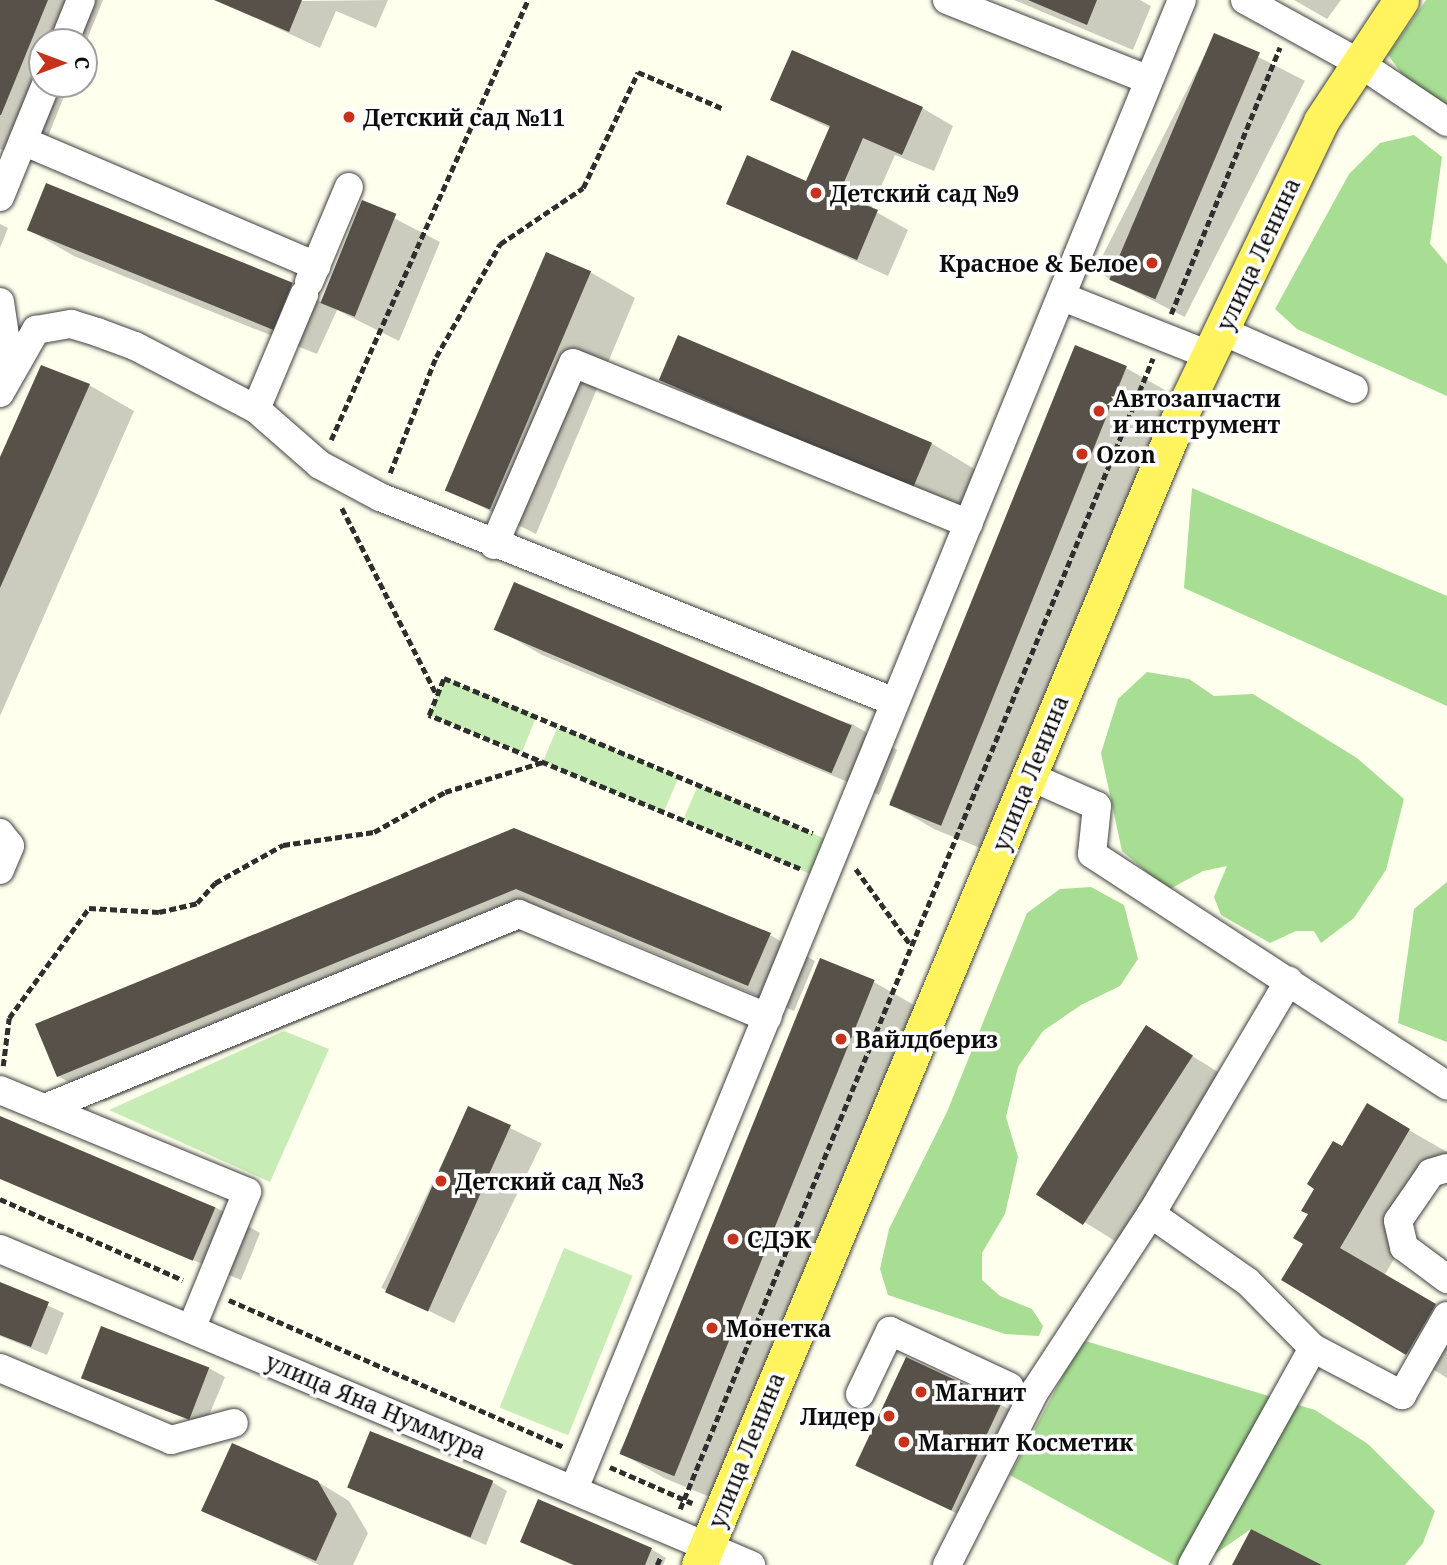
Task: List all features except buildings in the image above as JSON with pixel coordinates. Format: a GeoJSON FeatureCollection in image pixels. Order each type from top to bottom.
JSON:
{"type":"FeatureCollection","features":[{"type":"Feature","properties":{"kind":"main road","name":"улица Ленина"},"geometry":{"type":"LineString","coordinates":[[708,1542],[1029,776],[1215,343],[1321,121],[1401,0]]}},
{"type":"Feature","properties":{"kind":"street"},"geometry":{"type":"LineString","coordinates":[[70,28],[81,0]]}},
{"type":"Feature","properties":{"kind":"street"},"geometry":{"type":"LineString","coordinates":[[947,0],[1149,80]]}},
{"type":"Feature","properties":{"kind":"street"},"geometry":{"type":"LineString","coordinates":[[574,1489],[1063,297],[1182,0]]}},
{"type":"Feature","properties":{"kind":"street"},"geometry":{"type":"LineString","coordinates":[[1245,0],[1290,22],[1359,63],[1447,122]]}},
{"type":"Feature","properties":{"kind":"street"},"geometry":{"type":"LineString","coordinates":[[2,185],[40,98]]}},
{"type":"Feature","properties":{"kind":"street"},"geometry":{"type":"LineString","coordinates":[[23,141],[309,283]]}},
{"type":"Feature","properties":{"kind":"street"},"geometry":{"type":"LineString","coordinates":[[256,409],[349,187]]}},
{"type":"Feature","properties":{"kind":"street"},"geometry":{"type":"LineString","coordinates":[[1063,297],[1162,336],[1215,343],[1354,389]]}},
{"type":"Feature","properties":{"kind":"street"},"geometry":{"type":"LineString","coordinates":[[0,302],[3,376]]}},
{"type":"Feature","properties":{"kind":"street"},"geometry":{"type":"LineString","coordinates":[[3,376],[36,330],[71,324],[135,346],[256,409],[320,465],[380,497],[494,545],[895,702]]}},
{"type":"Feature","properties":{"kind":"street"},"geometry":{"type":"LineString","coordinates":[[494,545],[573,363],[969,524]]}},
{"type":"Feature","properties":{"kind":"street"},"geometry":{"type":"LineString","coordinates":[[1029,776],[1097,806],[1092,855],[1447,1084]]}},
{"type":"Feature","properties":{"kind":"street"},"geometry":{"type":"LineString","coordinates":[[0,833],[10,846],[0,870]]}},
{"type":"Feature","properties":{"kind":"street"},"geometry":{"type":"LineString","coordinates":[[45,1108],[519,914],[767,1017]]}},
{"type":"Feature","properties":{"kind":"street"},"geometry":{"type":"LineString","coordinates":[[947,1565],[1035,1391],[1151,1214],[1289,981]]}},
{"type":"Feature","properties":{"kind":"street"},"geometry":{"type":"LineString","coordinates":[[1,1080],[45,1108],[247,1192],[191,1329]]}},
{"type":"Feature","properties":{"kind":"street"},"geometry":{"type":"LineString","coordinates":[[1447,1168],[1431,1173],[1398,1221],[1404,1247],[1447,1279]]}},
{"type":"Feature","properties":{"kind":"street"},"geometry":{"type":"LineString","coordinates":[[1151,1214],[1248,1282],[1313,1348],[1402,1395],[1447,1316]]}},
{"type":"Feature","properties":{"kind":"street","name":"улица Яна Нуммура"},"geometry":{"type":"LineString","coordinates":[[0,1249],[574,1489],[708,1542],[751,1565]]}},
{"type":"Feature","properties":{"kind":"street"},"geometry":{"type":"LineString","coordinates":[[860,1394],[890,1331],[1010,1387]]}},
{"type":"Feature","properties":{"kind":"street"},"geometry":{"type":"LineString","coordinates":[[1192,1565],[1313,1348]]}},
{"type":"Feature","properties":{"kind":"street"},"geometry":{"type":"LineString","coordinates":[[0,1368],[170,1440],[234,1423]]}},
{"type":"Feature","properties":{"kind":"path"},"geometry":{"type":"LineString","coordinates":[[437,695],[320,465],[528,0]]}},
{"type":"Feature","properties":{"kind":"path"},"geometry":{"type":"LineString","coordinates":[[657,1565],[1290,22]]}},
{"type":"Feature","properties":{"kind":"path"},"geometry":{"type":"LineString","coordinates":[[380,497],[436,357],[500,244],[583,188],[638,72],[724,108]]}},
{"type":"Feature","properties":{"kind":"path"},"geometry":{"type":"LineString","coordinates":[[824,879],[429,715],[444,678],[837,844],[911,945]]}},
{"type":"Feature","properties":{"kind":"path"},"geometry":{"type":"LineString","coordinates":[[1,1080],[9,1018],[89,908],[159,912],[197,903],[215,883],[283,845],[374,832],[445,792],[543,762]]}},
{"type":"Feature","properties":{"kind":"path"},"geometry":{"type":"LineString","coordinates":[[0,1199],[683,1500],[708,1542]]}},
{"type":"Feature","properties":{"kind":"green space"},"geometry":{"type":"Polygon","coordinates":[[[1426,0],[1447,0],[1447,109],[1413,89],[1388,55],[1426,0]]]}},
{"type":"Feature","properties":{"kind":"green space"},"geometry":{"type":"Polygon","coordinates":[[[1414,135],[1442,157],[1430,244],[1447,264],[1447,396],[1297,329],[1275,309],[1349,174],[1380,143],[1414,135]]]}},
{"type":"Feature","properties":{"kind":"green space"},"geometry":{"type":"Polygon","coordinates":[[[1192,488],[1447,596],[1447,706],[1184,588],[1192,488]]]}},
{"type":"Feature","properties":{"kind":"green space"},"geometry":{"type":"Polygon","coordinates":[[[1147,672],[1189,679],[1214,696],[1253,694],[1357,758],[1404,799],[1386,870],[1354,918],[1321,943],[1314,931],[1296,931],[1270,943],[1221,915],[1214,897],[1227,866],[1203,871],[1168,890],[1122,851],[1101,753],[1118,699],[1147,672]]]}},
{"type":"Feature","properties":{"kind":"green space"},"geometry":{"type":"Polygon","coordinates":[[[444,678],[537,715],[522,753],[429,715],[444,678]]]}},
{"type":"Feature","properties":{"kind":"green space"},"geometry":{"type":"Polygon","coordinates":[[[558,726],[679,777],[663,813],[543,762],[558,726]]]}},
{"type":"Feature","properties":{"kind":"green space"},"geometry":{"type":"Polygon","coordinates":[[[698,785],[830,841],[815,876],[683,820],[698,785]]]}},
{"type":"Feature","properties":{"kind":"green space"},"geometry":{"type":"Polygon","coordinates":[[[1447,882],[1447,1042],[1398,1023],[1414,909],[1447,882]]]}},
{"type":"Feature","properties":{"kind":"green space"},"geometry":{"type":"Polygon","coordinates":[[[1091,887],[1124,905],[1138,959],[1120,986],[1081,1005],[1043,1031],[1018,1067],[1006,1117],[1018,1157],[1005,1214],[982,1253],[982,1280],[1000,1296],[1032,1309],[1043,1326],[1039,1336],[1005,1334],[888,1295],[880,1269],[889,1229],[947,1112],[1027,913],[1060,889],[1091,887]]]}},
{"type":"Feature","properties":{"kind":"green space"},"geometry":{"type":"Polygon","coordinates":[[[284,1031],[329,1049],[270,1182],[109,1110],[284,1031]]]}},
{"type":"Feature","properties":{"kind":"green space"},"geometry":{"type":"Polygon","coordinates":[[[564,1248],[633,1276],[568,1435],[500,1407],[564,1248]]]}},
{"type":"Feature","properties":{"kind":"green space"},"geometry":{"type":"Polygon","coordinates":[[[1082,1340],[1315,1410],[1368,1444],[1435,1511],[1423,1543],[1405,1565],[1322,1565],[1251,1529],[1199,1565],[1174,1565],[1010,1475],[1082,1340]]]}},
{"type":"Feature","properties":{"kind":"place","name":"Детский сад №11"},"geometry":{"type":"Point","coordinates":[349,117]}},
{"type":"Feature","properties":{"kind":"place","name":"Детский сад №9"},"geometry":{"type":"Point","coordinates":[816,193]}},
{"type":"Feature","properties":{"kind":"place","name":"Красное & Белое"},"geometry":{"type":"Point","coordinates":[1152,263]}},
{"type":"Feature","properties":{"kind":"place","name":"Автозапчасти и инструмент"},"geometry":{"type":"Point","coordinates":[1099,411]}},
{"type":"Feature","properties":{"kind":"place","name":"Ozon"},"geometry":{"type":"Point","coordinates":[1082,454]}},
{"type":"Feature","properties":{"kind":"place","name":"Вайлдбериз"},"geometry":{"type":"Point","coordinates":[841,1039]}},
{"type":"Feature","properties":{"kind":"place","name":"Детский сад №3"},"geometry":{"type":"Point","coordinates":[441,1181]}},
{"type":"Feature","properties":{"kind":"place","name":"СДЭК"},"geometry":{"type":"Point","coordinates":[733,1239]}},
{"type":"Feature","properties":{"kind":"place","name":"Монетка"},"geometry":{"type":"Point","coordinates":[712,1328]}},
{"type":"Feature","properties":{"kind":"place","name":"Магнит"},"geometry":{"type":"Point","coordinates":[921,1392]}},
{"type":"Feature","properties":{"kind":"place","name":"Лидер"},"geometry":{"type":"Point","coordinates":[889,1416]}},
{"type":"Feature","properties":{"kind":"place","name":"Магнит Косметик"},"geometry":{"type":"Point","coordinates":[904,1442]}}]}
